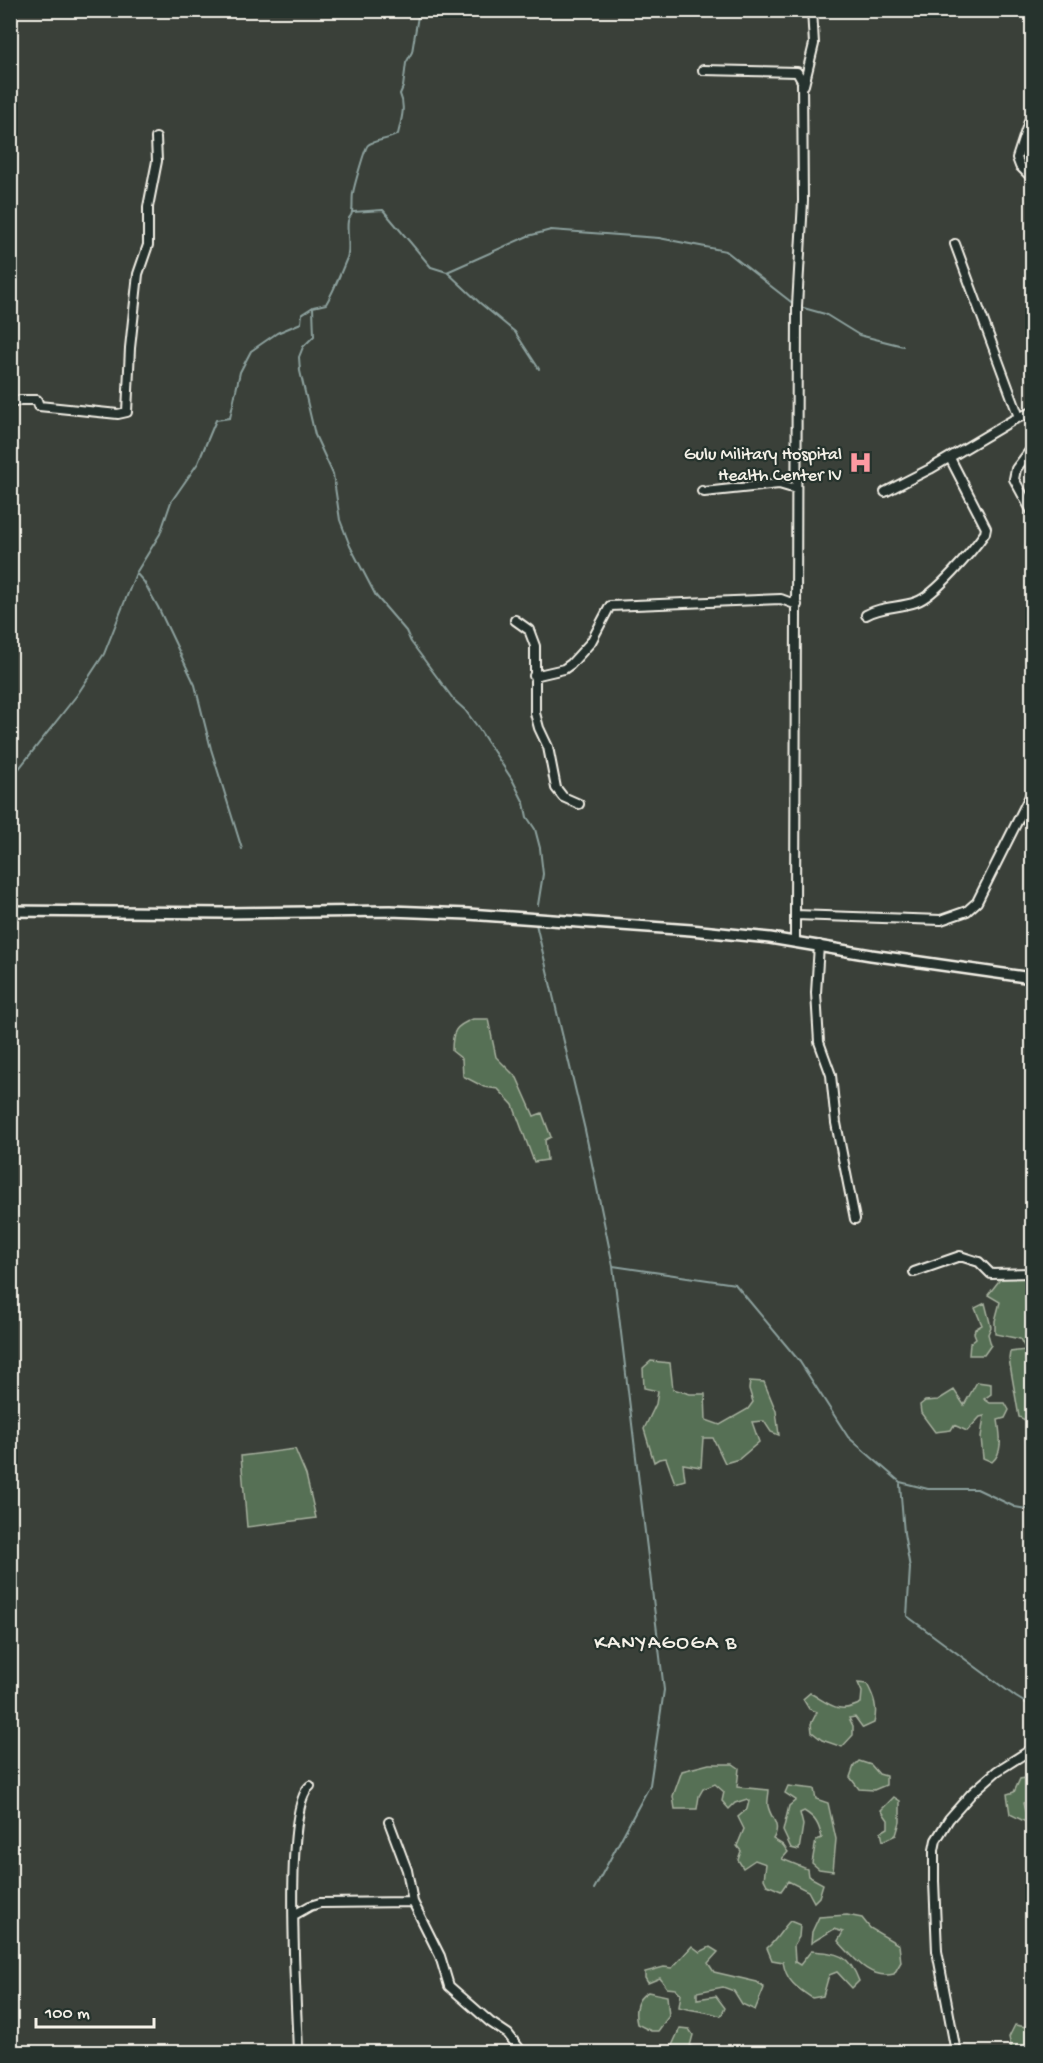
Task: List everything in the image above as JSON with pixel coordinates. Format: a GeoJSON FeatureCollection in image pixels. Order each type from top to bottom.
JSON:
{"type":"FeatureCollection","features":[{"type":"Feature","properties":{"kind":"street"},"geometry":{"type":"LineString","coordinates":[[802,89],[814,44],[812,10]]}},
{"type":"Feature","properties":{"kind":"street"},"geometry":{"type":"LineString","coordinates":[[703,70],[797,72],[802,81],[803,201],[797,306],[795,941]]}},
{"type":"Feature","properties":{"kind":"street"},"geometry":{"type":"LineString","coordinates":[[1032,112],[1017,158],[1020,166],[1032,178]]}},
{"type":"Feature","properties":{"kind":"street"},"geometry":{"type":"LineString","coordinates":[[10,404],[20,400],[37,400],[39,406],[118,414],[127,412],[136,288],[138,274],[148,245],[148,207],[157,161],[156,138]]}},
{"type":"Feature","properties":{"kind":"street"},"geometry":{"type":"LineString","coordinates":[[955,244],[1019,417]]}},
{"type":"Feature","properties":{"kind":"street"},"geometry":{"type":"LineString","coordinates":[[885,492],[950,458],[1019,417],[1032,412]]}},
{"type":"Feature","properties":{"kind":"street"},"geometry":{"type":"LineString","coordinates":[[1032,448],[1016,469],[1014,479],[1032,512]]}},
{"type":"Feature","properties":{"kind":"street"},"geometry":{"type":"LineString","coordinates":[[866,615],[882,609],[917,602],[925,597],[964,560],[985,533],[987,528],[950,458]]}},
{"type":"Feature","properties":{"kind":"street"},"geometry":{"type":"LineString","coordinates":[[702,491],[779,484],[796,489]]}},
{"type":"Feature","properties":{"kind":"street"},"geometry":{"type":"LineString","coordinates":[[534,676],[564,669],[571,664],[595,635],[610,606],[781,599],[797,605]]}},
{"type":"Feature","properties":{"kind":"street"},"geometry":{"type":"LineString","coordinates":[[515,620],[529,630],[535,646],[536,718],[548,747],[556,788],[562,797],[579,804]]}},
{"type":"Feature","properties":{"kind":"street"},"geometry":{"type":"LineString","coordinates":[[795,915],[941,920],[968,911],[977,902],[1032,792]]}},
{"type":"Feature","properties":{"kind":"street"},"geometry":{"type":"LineString","coordinates":[[10,911],[226,913],[390,911],[468,914],[681,929],[795,941],[871,955],[1032,978]]}},
{"type":"Feature","properties":{"kind":"street"},"geometry":{"type":"LineString","coordinates":[[819,945],[816,993],[819,1042],[831,1075],[836,1123],[855,1219]]}},
{"type":"Feature","properties":{"kind":"street"},"geometry":{"type":"LineString","coordinates":[[914,1272],[960,1256],[979,1262],[991,1274],[1032,1273]]}},
{"type":"Feature","properties":{"kind":"street"},"geometry":{"type":"LineString","coordinates":[[956,2052],[937,1951],[933,1850],[936,1840],[949,1819],[980,1785],[997,1771],[1032,1749]]}},
{"type":"Feature","properties":{"kind":"street"},"geometry":{"type":"LineString","coordinates":[[298,2052],[294,1915],[296,1822],[305,1791],[310,1786]]}},
{"type":"Feature","properties":{"kind":"street"},"geometry":{"type":"LineString","coordinates":[[389,1822],[407,1870],[413,1902],[440,1956],[449,1986],[490,2022],[508,2034],[522,2052]]}},
{"type":"Feature","properties":{"kind":"street"},"geometry":{"type":"LineString","coordinates":[[294,1915],[320,1903],[413,1902]]}},
{"type":"Feature","properties":{"kind":"green space"},"geometry":{"type":"Polygon","coordinates":[[[473,1019],[488,1019],[496,1057],[517,1078],[534,1116],[542,1113],[551,1137],[545,1140],[547,1160],[534,1162],[513,1105],[498,1089],[484,1087],[463,1076],[462,1059],[452,1051],[453,1039],[458,1027],[473,1019]]]}},
{"type":"Feature","properties":{"kind":"green space"},"geometry":{"type":"Polygon","coordinates":[[[1029,1271],[1030,1291],[1032,1291],[1032,1419],[1027,1421],[1019,1417],[1009,1359],[1010,1352],[1026,1350],[1020,1339],[995,1334],[995,1321],[1000,1302],[988,1295],[1005,1273],[1029,1271]]]}},
{"type":"Feature","properties":{"kind":"green space"},"geometry":{"type":"Polygon","coordinates":[[[985,1303],[991,1327],[988,1334],[991,1345],[984,1355],[969,1355],[970,1343],[976,1338],[975,1329],[982,1325],[975,1308],[985,1303]]]}},
{"type":"Feature","properties":{"kind":"green space"},"geometry":{"type":"Polygon","coordinates":[[[651,1361],[670,1363],[673,1389],[690,1394],[705,1394],[706,1420],[720,1425],[748,1409],[753,1402],[749,1389],[750,1381],[764,1382],[776,1411],[779,1435],[771,1432],[764,1421],[752,1422],[759,1442],[739,1459],[725,1463],[713,1438],[703,1438],[701,1467],[683,1464],[685,1480],[675,1483],[666,1458],[654,1462],[644,1429],[656,1404],[658,1391],[644,1388],[643,1368],[651,1361]]]}},
{"type":"Feature","properties":{"kind":"green space"},"geometry":{"type":"Polygon","coordinates":[[[977,1382],[991,1384],[991,1394],[984,1399],[990,1403],[1005,1403],[1009,1410],[1005,1418],[998,1420],[1000,1448],[992,1462],[983,1458],[981,1437],[984,1416],[980,1417],[967,1431],[954,1425],[951,1430],[935,1432],[921,1413],[920,1405],[925,1401],[938,1400],[954,1390],[964,1405],[977,1382]]]}},
{"type":"Feature","properties":{"kind":"green space"},"geometry":{"type":"Polygon","coordinates":[[[295,1449],[306,1475],[316,1518],[247,1527],[241,1456],[295,1449]]]}},
{"type":"Feature","properties":{"kind":"green space"},"geometry":{"type":"Polygon","coordinates":[[[858,1683],[867,1684],[872,1693],[875,1703],[874,1723],[863,1728],[855,1717],[849,1718],[853,1726],[853,1735],[842,1747],[822,1740],[812,1732],[811,1724],[817,1712],[809,1709],[803,1699],[810,1693],[834,1707],[853,1706],[861,1703],[862,1692],[858,1683]]]}},
{"type":"Feature","properties":{"kind":"green space"},"geometry":{"type":"Polygon","coordinates":[[[859,1761],[871,1765],[879,1774],[886,1776],[886,1785],[874,1790],[859,1789],[850,1777],[854,1766],[859,1761]]]}},
{"type":"Feature","properties":{"kind":"green space"},"geometry":{"type":"Polygon","coordinates":[[[709,1764],[733,1764],[739,1768],[737,1787],[769,1790],[768,1806],[776,1826],[773,1839],[783,1845],[788,1852],[782,1859],[807,1869],[808,1876],[823,1884],[819,1897],[814,1902],[808,1891],[788,1881],[781,1891],[767,1885],[764,1879],[766,1864],[755,1860],[743,1868],[738,1860],[741,1851],[737,1846],[744,1829],[738,1817],[747,1809],[749,1801],[747,1799],[735,1803],[729,1809],[722,1801],[724,1792],[715,1784],[703,1789],[699,1796],[697,1809],[675,1809],[673,1796],[682,1771],[709,1764]]]}},
{"type":"Feature","properties":{"kind":"green space"},"geometry":{"type":"Polygon","coordinates":[[[1032,1777],[1032,1801],[1023,1803],[1025,1811],[1032,1815],[1032,1846],[1026,1822],[1010,1814],[1007,1794],[1014,1792],[1020,1779],[1032,1777]]]}},
{"type":"Feature","properties":{"kind":"green space"},"geometry":{"type":"Polygon","coordinates":[[[788,1786],[814,1789],[816,1799],[828,1803],[836,1839],[833,1871],[819,1869],[812,1863],[816,1840],[822,1838],[816,1822],[804,1811],[800,1813],[803,1825],[799,1850],[791,1848],[783,1831],[789,1806],[796,1800],[785,1793],[788,1786]]]}},
{"type":"Feature","properties":{"kind":"green space"},"geometry":{"type":"Polygon","coordinates":[[[894,1797],[900,1801],[900,1822],[896,1835],[883,1841],[881,1832],[888,1828],[888,1820],[881,1810],[894,1797]]]}},
{"type":"Feature","properties":{"kind":"green space"},"geometry":{"type":"Polygon","coordinates":[[[847,1915],[862,1918],[870,1928],[899,1945],[901,1962],[894,1974],[877,1974],[863,1966],[838,1941],[843,1932],[834,1929],[811,1943],[812,1932],[819,1917],[847,1915]]]}},
{"type":"Feature","properties":{"kind":"green space"},"geometry":{"type":"Polygon","coordinates":[[[790,1921],[800,1925],[799,1937],[794,1945],[795,1962],[800,1965],[811,1951],[835,1954],[847,1960],[859,1981],[852,1988],[837,1972],[829,1975],[823,1996],[812,1998],[797,1987],[784,1969],[783,1962],[772,1960],[767,1948],[790,1921]]]}},
{"type":"Feature","properties":{"kind":"green space"},"geometry":{"type":"Polygon","coordinates":[[[692,1946],[700,1952],[710,1947],[718,1952],[708,1963],[714,1972],[757,1982],[764,1988],[755,2010],[742,2004],[734,1991],[723,1987],[697,1992],[697,1999],[716,1996],[725,2008],[721,2016],[679,2007],[681,1994],[676,1989],[667,1988],[660,1978],[648,1983],[645,1972],[664,1967],[672,1968],[692,1946]]]}},
{"type":"Feature","properties":{"kind":"green space"},"geometry":{"type":"Polygon","coordinates":[[[648,1992],[667,1996],[669,2016],[658,2031],[651,2031],[637,2024],[636,2006],[640,1998],[648,1992]]]}},
{"type":"Feature","properties":{"kind":"green space"},"geometry":{"type":"Polygon","coordinates":[[[1015,2025],[1032,2028],[1032,2052],[1012,2051],[1009,2037],[1015,2025]]]}},
{"type":"Feature","properties":{"kind":"green space"},"geometry":{"type":"Polygon","coordinates":[[[680,2028],[689,2029],[693,2035],[690,2046],[712,2051],[730,2049],[736,2052],[673,2052],[670,2050],[680,2028]]]}},
{"type":"Feature","properties":{"kind":"waterway"},"geometry":{"type":"LineString","coordinates":[[10,780],[77,695],[104,654],[136,573],[160,534],[171,502],[198,463],[216,420],[230,418],[240,372],[251,351],[277,333],[301,323],[302,314],[313,307],[326,304],[347,258],[348,221],[352,214],[354,189],[367,147],[371,143],[398,134],[403,109],[400,94],[406,63],[412,52],[419,10]]}},
{"type":"Feature","properties":{"kind":"waterway"},"geometry":{"type":"LineString","coordinates":[[353,212],[383,210],[431,267],[447,272],[528,236],[551,230],[659,238],[726,251],[795,305]]}},
{"type":"Feature","properties":{"kind":"waterway"},"geometry":{"type":"LineString","coordinates":[[447,272],[515,332],[539,369]]}},
{"type":"Feature","properties":{"kind":"waterway"},"geometry":{"type":"LineString","coordinates":[[313,307],[314,336],[303,347],[299,357],[300,371],[315,435],[333,474],[340,520],[350,546],[376,596],[406,631],[411,642],[454,700],[477,726],[513,781],[524,803],[527,817],[535,829],[540,848],[543,874],[538,905]]}},
{"type":"Feature","properties":{"kind":"waterway"},"geometry":{"type":"LineString","coordinates":[[800,307],[825,314],[859,335],[903,346]]}},
{"type":"Feature","properties":{"kind":"waterway"},"geometry":{"type":"LineString","coordinates":[[136,573],[144,582],[158,607],[195,685],[211,749],[242,849]]}},
{"type":"Feature","properties":{"kind":"waterway"},"geometry":{"type":"LineString","coordinates":[[536,924],[585,1130],[613,1266],[664,1690],[650,1785],[594,1889]]}},
{"type":"Feature","properties":{"kind":"waterway"},"geometry":{"type":"LineString","coordinates":[[613,1266],[735,1284],[800,1362],[848,1437],[900,1482],[928,1489],[977,1489],[1015,1507],[1032,1510]]}},
{"type":"Feature","properties":{"kind":"waterway"},"geometry":{"type":"LineString","coordinates":[[900,1484],[904,1533],[910,1568],[907,1616],[1032,1707]]}},
{"type":"Feature","properties":{"kind":"place","name":"Gulu Military Hospital Health Center IV"},"geometry":{"type":"Point","coordinates":[860,463]}},
{"type":"Feature","properties":{"kind":"district","name":"KANYAGOGA B"},"geometry":{"type":"Point","coordinates":[666,1641]}}]}
